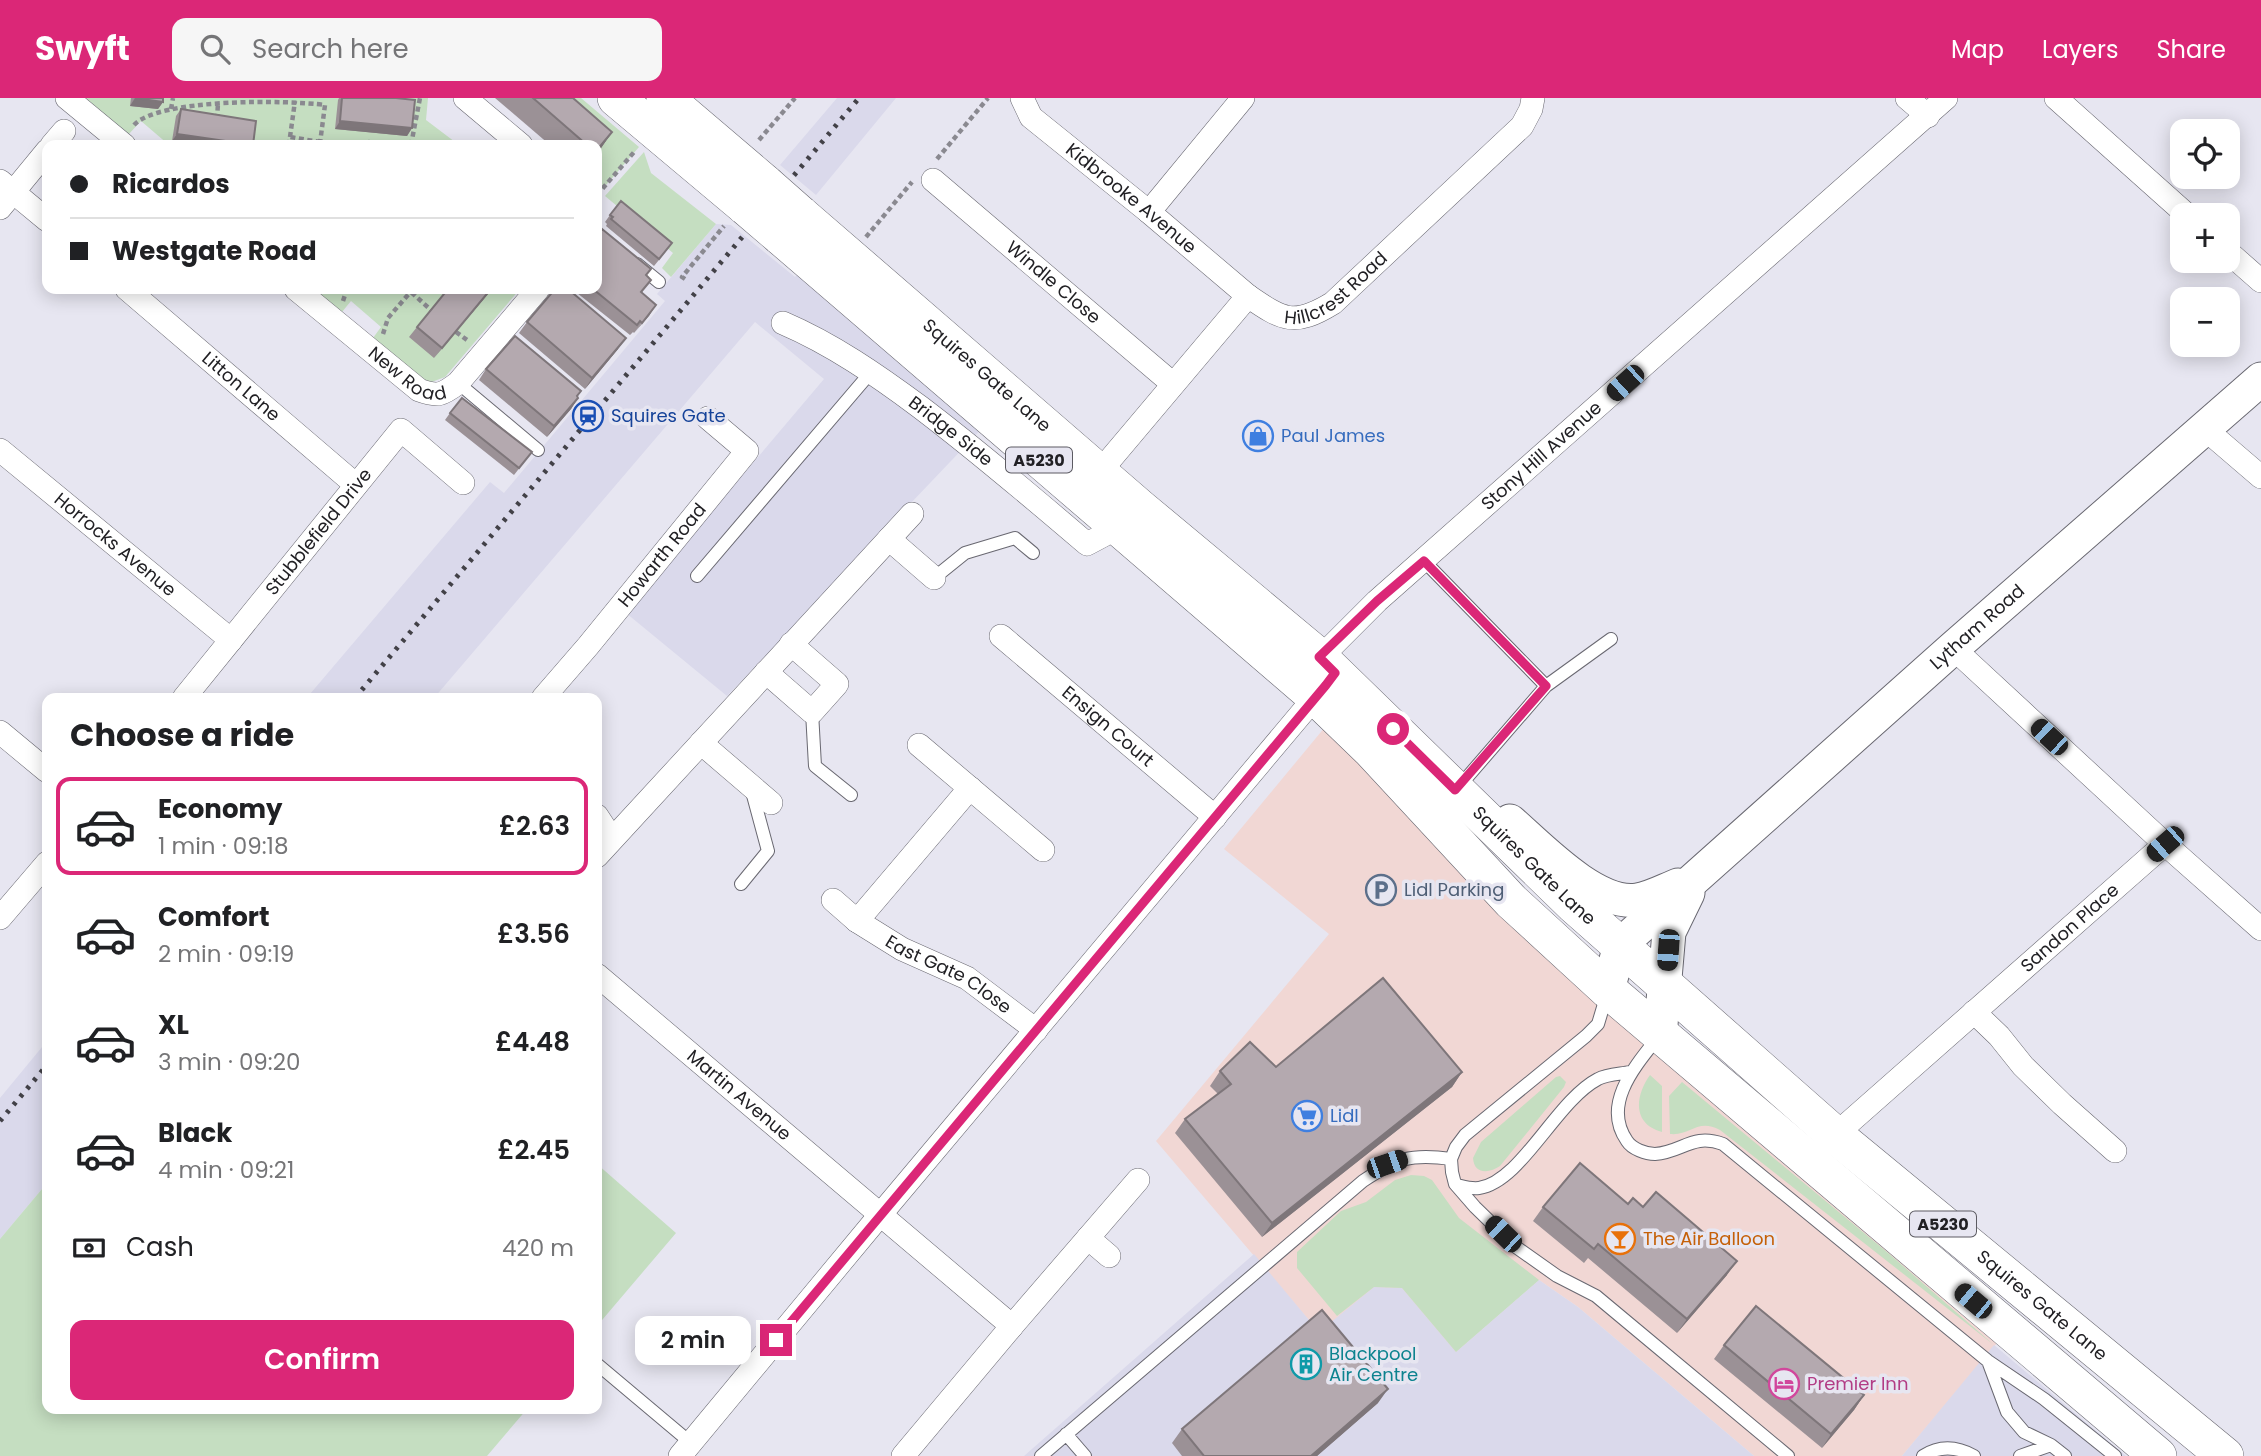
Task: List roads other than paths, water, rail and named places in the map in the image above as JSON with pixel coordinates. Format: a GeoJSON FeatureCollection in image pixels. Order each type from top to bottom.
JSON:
{"type":"FeatureCollection","features":[{"type":"Feature","properties":{"kind":"main road","name":"Squires Gate Lane"},"geometry":{"type":"LineString","coordinates":[[616,98],[746,205],[790,225],[1128,517],[1462,798],[1573,904],[1835,1135],[2225,1456]]}},
{"type":"Feature","properties":{"kind":"main road","name":"Squires Gate Lane"},"geometry":{"type":"LineString","coordinates":[[665,98],[746,205]]}},
{"type":"Feature","properties":{"kind":"main road","name":"Lytham Road"},"geometry":{"type":"LineString","coordinates":[[1620,945],[1953,648],[2261,379]]}},
{"type":"Feature","properties":{"kind":"main road","name":"Squires Gate Lane"},"geometry":{"type":"LineString","coordinates":[[1317,677],[1371,750],[1511,901],[1660,1036],[2158,1456]]}},
{"type":"Feature","properties":{"kind":"main road"},"geometry":{"type":"LineString","coordinates":[[1462,798],[1486,802],[1586,886],[1613,899],[1635,901],[1696,877]]}},
{"type":"Feature","properties":{"kind":"main road","name":"Lytham Road"},"geometry":{"type":"LineString","coordinates":[[1660,1036],[1669,932],[1696,877]]}},
{"type":"Feature","properties":{"kind":"main road"},"geometry":{"type":"LineString","coordinates":[[1608,990],[1620,945]]}},
{"type":"Feature","properties":{"kind":"street"},"geometry":{"type":"LineString","coordinates":[[67,98],[116,140]]}},
{"type":"Feature","properties":{"kind":"street"},"geometry":{"type":"LineString","coordinates":[[465,98],[515,140]]}},
{"type":"Feature","properties":{"kind":"street","name":"Kidbrooke Avenue"},"geometry":{"type":"LineString","coordinates":[[1022,98],[1031,117],[1248,296]]}},
{"type":"Feature","properties":{"kind":"street"},"geometry":{"type":"LineString","coordinates":[[1149,212],[1243,98]]}},
{"type":"Feature","properties":{"kind":"street","name":"Hillcrest Road"},"geometry":{"type":"LineString","coordinates":[[1248,296],[1275,315],[1287,318],[1306,317],[1333,303],[1522,126],[1531,109],[1533,98]]}},
{"type":"Feature","properties":{"kind":"street"},"geometry":{"type":"LineString","coordinates":[[1907,98],[1928,116]]}},
{"type":"Feature","properties":{"kind":"street","name":"Stony Hill Avenue"},"geometry":{"type":"LineString","coordinates":[[685,1450],[1214,817],[1317,677],[1377,601],[1946,98]]}},
{"type":"Feature","properties":{"kind":"street"},"geometry":{"type":"LineString","coordinates":[[2056,98],[2174,203]]}},
{"type":"Feature","properties":{"kind":"street"},"geometry":{"type":"LineString","coordinates":[[42,156],[5,194],[42,217]]}},
{"type":"Feature","properties":{"kind":"street","name":"Windle Close"},"geometry":{"type":"LineString","coordinates":[[933,180],[1174,384]]}},
{"type":"Feature","properties":{"kind":"street"},"geometry":{"type":"LineString","coordinates":[[2240,262],[2261,281]]}},
{"type":"Feature","properties":{"kind":"street","name":"Litton Lane"},"geometry":{"type":"LineString","coordinates":[[133,294],[356,485]]}},
{"type":"Feature","properties":{"kind":"street","name":"New Road"},"geometry":{"type":"LineString","coordinates":[[302,294],[419,390],[430,394],[442,394],[458,383],[508,335],[535,294]]}},
{"type":"Feature","properties":{"kind":"street"},"geometry":{"type":"LineString","coordinates":[[1090,484],[1248,296]]}},
{"type":"Feature","properties":{"kind":"street","name":"Bridge Side"},"geometry":{"type":"LineString","coordinates":[[783,323],[813,335],[871,372],[976,449],[1087,544],[1128,517]]}},
{"type":"Feature","properties":{"kind":"street","name":"Howarth Road"},"geometry":{"type":"LineString","coordinates":[[547,693],[747,451],[708,418]]}},
{"type":"Feature","properties":{"kind":"street"},"geometry":{"type":"LineString","coordinates":[[2205,429],[2261,477]]}},
{"type":"Feature","properties":{"kind":"street","name":"Stubblefield Drive"},"geometry":{"type":"LineString","coordinates":[[188,693],[401,430],[463,483]]}},
{"type":"Feature","properties":{"kind":"street","name":"Horrocks Avenue"},"geometry":{"type":"LineString","coordinates":[[0,450],[231,640]]}},
{"type":"Feature","properties":{"kind":"street"},"geometry":{"type":"LineString","coordinates":[[604,848],[912,514]]}},
{"type":"Feature","properties":{"kind":"street"},"geometry":{"type":"LineString","coordinates":[[889,539],[934,578]]}},
{"type":"Feature","properties":{"kind":"street","name":"Ensign Court"},"geometry":{"type":"LineString","coordinates":[[1002,636],[1214,817]]}},
{"type":"Feature","properties":{"kind":"street"},"geometry":{"type":"LineString","coordinates":[[766,672],[812,712],[837,684],[791,644]]}},
{"type":"Feature","properties":{"kind":"street"},"geometry":{"type":"LineString","coordinates":[[1953,648],[2261,929]]}},
{"type":"Feature","properties":{"kind":"street"},"geometry":{"type":"LineString","coordinates":[[0,732],[42,767]]}},
{"type":"Feature","properties":{"kind":"street"},"geometry":{"type":"LineString","coordinates":[[701,743],[771,803]]}},
{"type":"Feature","properties":{"kind":"street"},"geometry":{"type":"LineString","coordinates":[[919,745],[1043,850]]}},
{"type":"Feature","properties":{"kind":"street"},"geometry":{"type":"LineString","coordinates":[[857,921],[970,788]]}},
{"type":"Feature","properties":{"kind":"street","name":"Sandon Place"},"geometry":{"type":"LineString","coordinates":[[1835,1135],[2165,844]]}},
{"type":"Feature","properties":{"kind":"street"},"geometry":{"type":"LineString","coordinates":[[0,918],[42,869]]}},
{"type":"Feature","properties":{"kind":"street","name":"East Gate Close"},"geometry":{"type":"LineString","coordinates":[[833,900],[857,921],[902,949],[967,978],[1037,1030]]}},
{"type":"Feature","properties":{"kind":"street","name":"Martin Avenue"},"geometry":{"type":"LineString","coordinates":[[602,979],[1012,1326]]}},
{"type":"Feature","properties":{"kind":"street"},"geometry":{"type":"LineString","coordinates":[[1974,1012],[1999,1036],[2023,1066],[2115,1151]]}},
{"type":"Feature","properties":{"kind":"street"},"geometry":{"type":"LineString","coordinates":[[903,1456],[1138,1180]]}},
{"type":"Feature","properties":{"kind":"street"},"geometry":{"type":"LineString","coordinates":[[1088,1238],[1109,1256]]}},
{"type":"Feature","properties":{"kind":"lane"},"geometry":{"type":"LineString","coordinates":[[628,256],[659,282]]}},
{"type":"Feature","properties":{"kind":"lane"},"geometry":{"type":"LineString","coordinates":[[697,576],[871,372]]}},
{"type":"Feature","properties":{"kind":"lane"},"geometry":{"type":"LineString","coordinates":[[458,383],[538,450]]}},
{"type":"Feature","properties":{"kind":"lane"},"geometry":{"type":"LineString","coordinates":[[934,578],[965,553],[1015,538],[1033,553]]}},
{"type":"Feature","properties":{"kind":"lane"},"geometry":{"type":"LineString","coordinates":[[1424,561],[1546,686]]}},
{"type":"Feature","properties":{"kind":"lane"},"geometry":{"type":"LineString","coordinates":[[1462,798],[1546,686],[1611,639]]}},
{"type":"Feature","properties":{"kind":"lane"},"geometry":{"type":"LineString","coordinates":[[812,712],[815,765],[851,795]]}},
{"type":"Feature","properties":{"kind":"lane"},"geometry":{"type":"LineString","coordinates":[[741,884],[768,851],[750,785]]}},
{"type":"Feature","properties":{"kind":"lane"},"geometry":{"type":"LineString","coordinates":[[1608,990],[1598,1024],[1575,1046],[1465,1135],[1455,1147],[1451,1159],[1455,1184],[1516,1247],[1557,1276],[1597,1296],[1788,1456]]}},
{"type":"Feature","properties":{"kind":"lane"},"geometry":{"type":"LineString","coordinates":[[1660,1036],[1630,1072],[1616,1109],[1620,1132],[1631,1147],[1653,1154],[1709,1139],[1723,1144],[1988,1361],[2044,1399],[2115,1456]]}},
{"type":"Feature","properties":{"kind":"lane"},"geometry":{"type":"LineString","coordinates":[[1455,1184],[1471,1189],[1482,1188],[1498,1181],[1532,1149],[1562,1109],[1580,1091],[1601,1077],[1630,1072]]}},
{"type":"Feature","properties":{"kind":"lane"},"geometry":{"type":"LineString","coordinates":[[1041,1456],[1363,1181],[1387,1164],[1405,1158],[1433,1156],[1451,1159]]}},
{"type":"Feature","properties":{"kind":"lane"},"geometry":{"type":"LineString","coordinates":[[1988,1361],[2007,1412],[2025,1432],[2051,1445],[2065,1456]]}},
{"type":"Feature","properties":{"kind":"lane"},"geometry":{"type":"LineString","coordinates":[[602,1369],[685,1450]]}},
{"type":"Feature","properties":{"kind":"lane"},"geometry":{"type":"LineString","coordinates":[[1066,1434],[1084,1456]]}},
{"type":"Feature","properties":{"kind":"lane"},"geometry":{"type":"LineString","coordinates":[[2020,1456],[2051,1445]]}},
{"type":"Feature","properties":{"kind":"lane"},"geometry":{"type":"LineString","coordinates":[[1923,1456],[1947,1448],[1962,1450],[1975,1456]]}},
{"type":"Feature","properties":{"kind":"railway"},"geometry":{"type":"LineString","coordinates":[[359,693],[859,98]]}},
{"type":"Feature","properties":{"kind":"railway"},"geometry":{"type":"LineString","coordinates":[[0,1121],[42,1071]]}},
{"type":"Feature","properties":{"kind":"place","name":"Squires Gate"},"geometry":{"type":"Point","coordinates":[588,416]}},
{"type":"Feature","properties":{"kind":"place","name":"Paul James"},"geometry":{"type":"Point","coordinates":[1258,436]}},
{"type":"Feature","properties":{"kind":"place","name":"Lidl Parking"},"geometry":{"type":"Point","coordinates":[1381,890]}},
{"type":"Feature","properties":{"kind":"place","name":"Lidl"},"geometry":{"type":"Point","coordinates":[1307,1116]}},
{"type":"Feature","properties":{"kind":"place","name":"The Air Balloon"},"geometry":{"type":"Point","coordinates":[1620,1239]}},
{"type":"Feature","properties":{"kind":"place","name":"Blackpool Air Centre"},"geometry":{"type":"Point","coordinates":[1306,1364]}},
{"type":"Feature","properties":{"kind":"place","name":"Premier Inn"},"geometry":{"type":"Point","coordinates":[1784,1384]}}]}
